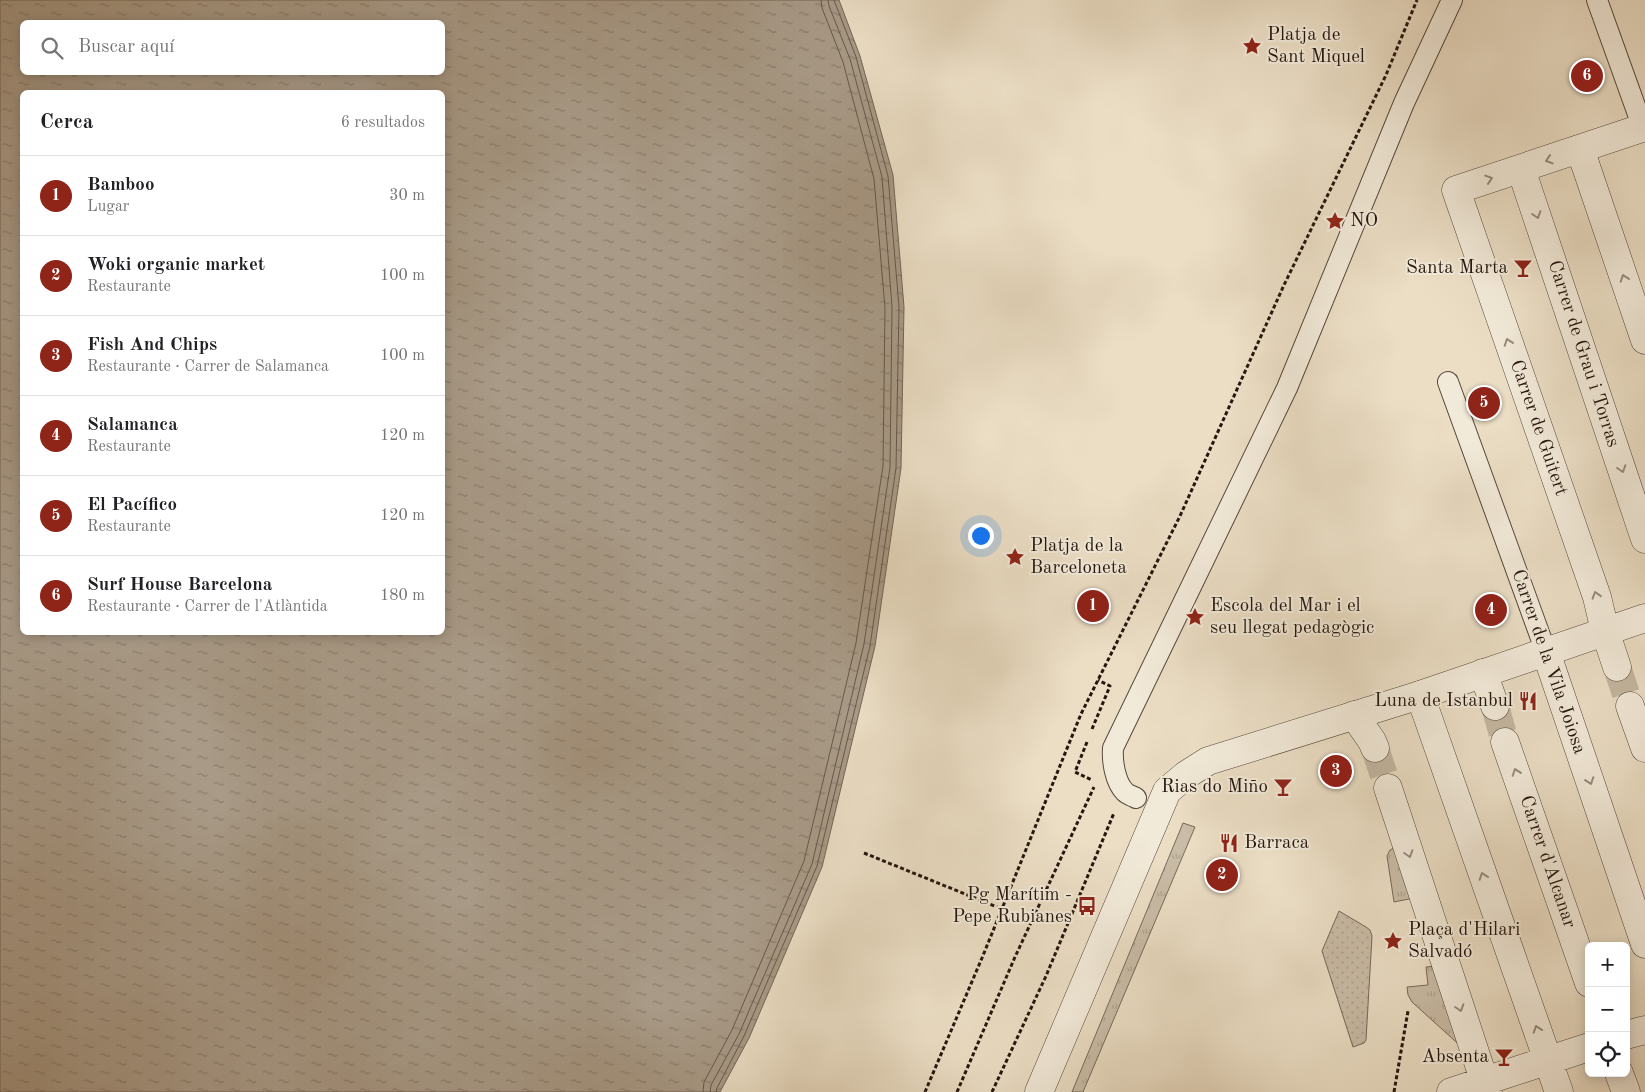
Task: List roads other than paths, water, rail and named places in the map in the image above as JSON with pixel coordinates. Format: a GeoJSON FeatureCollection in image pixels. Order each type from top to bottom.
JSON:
{"type":"FeatureCollection","features":[{"type":"Feature","properties":{"kind":"street"},"geometry":{"type":"LineString","coordinates":[[1130,795],[1120,782],[1113,759],[1113,748],[1287,388],[1404,103],[1452,0]]}},
{"type":"Feature","properties":{"kind":"street"},"geometry":{"type":"LineString","coordinates":[[1521,169],[1644,129],[1598,0]]}},
{"type":"Feature","properties":{"kind":"street"},"geometry":{"type":"LineString","coordinates":[[1580,150],[1645,340]]}},
{"type":"Feature","properties":{"kind":"street","name":"Carrer de Guitert"},"geometry":{"type":"LineString","coordinates":[[1521,169],[1456,190],[1597,597],[1605,631],[1618,667]]}},
{"type":"Feature","properties":{"kind":"street","name":"Carrer de Grau i Torras"},"geometry":{"type":"LineString","coordinates":[[1521,169],[1645,539]]}},
{"type":"Feature","properties":{"kind":"street","name":"Carrer de la Vila Joiosa"},"geometry":{"type":"LineString","coordinates":[[1448,382],[1546,652],[1645,944]]}},
{"type":"Feature","properties":{"kind":"street"},"geometry":{"type":"LineString","coordinates":[[1039,1092],[1167,792],[1186,774],[1208,761],[1420,694],[1645,618]]}},
{"type":"Feature","properties":{"kind":"street"},"geometry":{"type":"LineString","coordinates":[[1484,673],[1495,706]]}},
{"type":"Feature","properties":{"kind":"street"},"geometry":{"type":"LineString","coordinates":[[1420,694],[1559,1092]]}},
{"type":"Feature","properties":{"kind":"street"},"geometry":{"type":"LineString","coordinates":[[1630,706],[1645,748]]}},
{"type":"Feature","properties":{"kind":"street"},"geometry":{"type":"LineString","coordinates":[[1354,714],[1375,748]]}},
{"type":"Feature","properties":{"kind":"street","name":"Carrer d'Alcanar"},"geometry":{"type":"LineString","coordinates":[[1505,742],[1585,972]]}},
{"type":"Feature","properties":{"kind":"street"},"geometry":{"type":"LineString","coordinates":[[1388,788],[1486,1086]]}},
{"type":"Feature","properties":{"kind":"street"},"geometry":{"type":"LineString","coordinates":[[1630,1034],[1645,1030]]}},
{"type":"Feature","properties":{"kind":"street"},"geometry":{"type":"LineString","coordinates":[[1451,1092],[1486,1086],[1548,1060],[1585,1048]]}},
{"type":"Feature","properties":{"kind":"street"},"geometry":{"type":"LineString","coordinates":[[1621,1077],[1626,1092]]}},
{"type":"Feature","properties":{"kind":"water"},"geometry":{"type":"Polygon","coordinates":[[[0,0],[839,0],[860,56],[893,175],[904,307],[901,468],[875,646],[822,867],[749,1038],[720,1092],[0,1092],[0,0]]]}},
{"type":"Feature","properties":{"kind":"tunnel"},"geometry":{"type":"LineString","coordinates":[[1617,667],[1630,706]]}},
{"type":"Feature","properties":{"kind":"tunnel"},"geometry":{"type":"LineString","coordinates":[[1495,706],[1505,742]]}},
{"type":"Feature","properties":{"kind":"tunnel"},"geometry":{"type":"LineString","coordinates":[[1375,748],[1388,788]]}},
{"type":"Feature","properties":{"kind":"place","name":"Platja de Sant Miquel"},"geometry":{"type":"Point","coordinates":[1252,46]}},
{"type":"Feature","properties":{"kind":"place","name":"Surf House Barcelona"},"geometry":{"type":"Point","coordinates":[1587,76]}},
{"type":"Feature","properties":{"kind":"place","name":"NO"},"geometry":{"type":"Point","coordinates":[1335,221]}},
{"type":"Feature","properties":{"kind":"place","name":"Santa Marta"},"geometry":{"type":"Point","coordinates":[1523,268]}},
{"type":"Feature","properties":{"kind":"place","name":"El Pacífico"},"geometry":{"type":"Point","coordinates":[1484,403]}},
{"type":"Feature","properties":{"kind":"place","name":"Platja de la Barceloneta"},"geometry":{"type":"Point","coordinates":[1015,557]}},
{"type":"Feature","properties":{"kind":"place","name":"Bamboo"},"geometry":{"type":"Point","coordinates":[1093,606]}},
{"type":"Feature","properties":{"kind":"place","name":"Salamanca"},"geometry":{"type":"Point","coordinates":[1491,610]}},
{"type":"Feature","properties":{"kind":"place","name":"Escola del Mar i el seu llegat pedagògic"},"geometry":{"type":"Point","coordinates":[1195,617]}},
{"type":"Feature","properties":{"kind":"place","name":"Luna de Istanbul"},"geometry":{"type":"Point","coordinates":[1528,701]}},
{"type":"Feature","properties":{"kind":"place","name":"Fish And Chips"},"geometry":{"type":"Point","coordinates":[1336,771]}},
{"type":"Feature","properties":{"kind":"place","name":"Rias do Miño"},"geometry":{"type":"Point","coordinates":[1283,787]}},
{"type":"Feature","properties":{"kind":"place","name":"Barraca"},"geometry":{"type":"Point","coordinates":[1229,843]}},
{"type":"Feature","properties":{"kind":"place","name":"Woki organic market"},"geometry":{"type":"Point","coordinates":[1222,875]}},
{"type":"Feature","properties":{"kind":"place","name":"Pg Marítim - Pepe Rubianes"},"geometry":{"type":"Point","coordinates":[1087,906]}},
{"type":"Feature","properties":{"kind":"place","name":"Plaça d'Hilari Salvadó"},"geometry":{"type":"Point","coordinates":[1393,941]}},
{"type":"Feature","properties":{"kind":"place","name":"Absenta"},"geometry":{"type":"Point","coordinates":[1504,1057]}}]}
